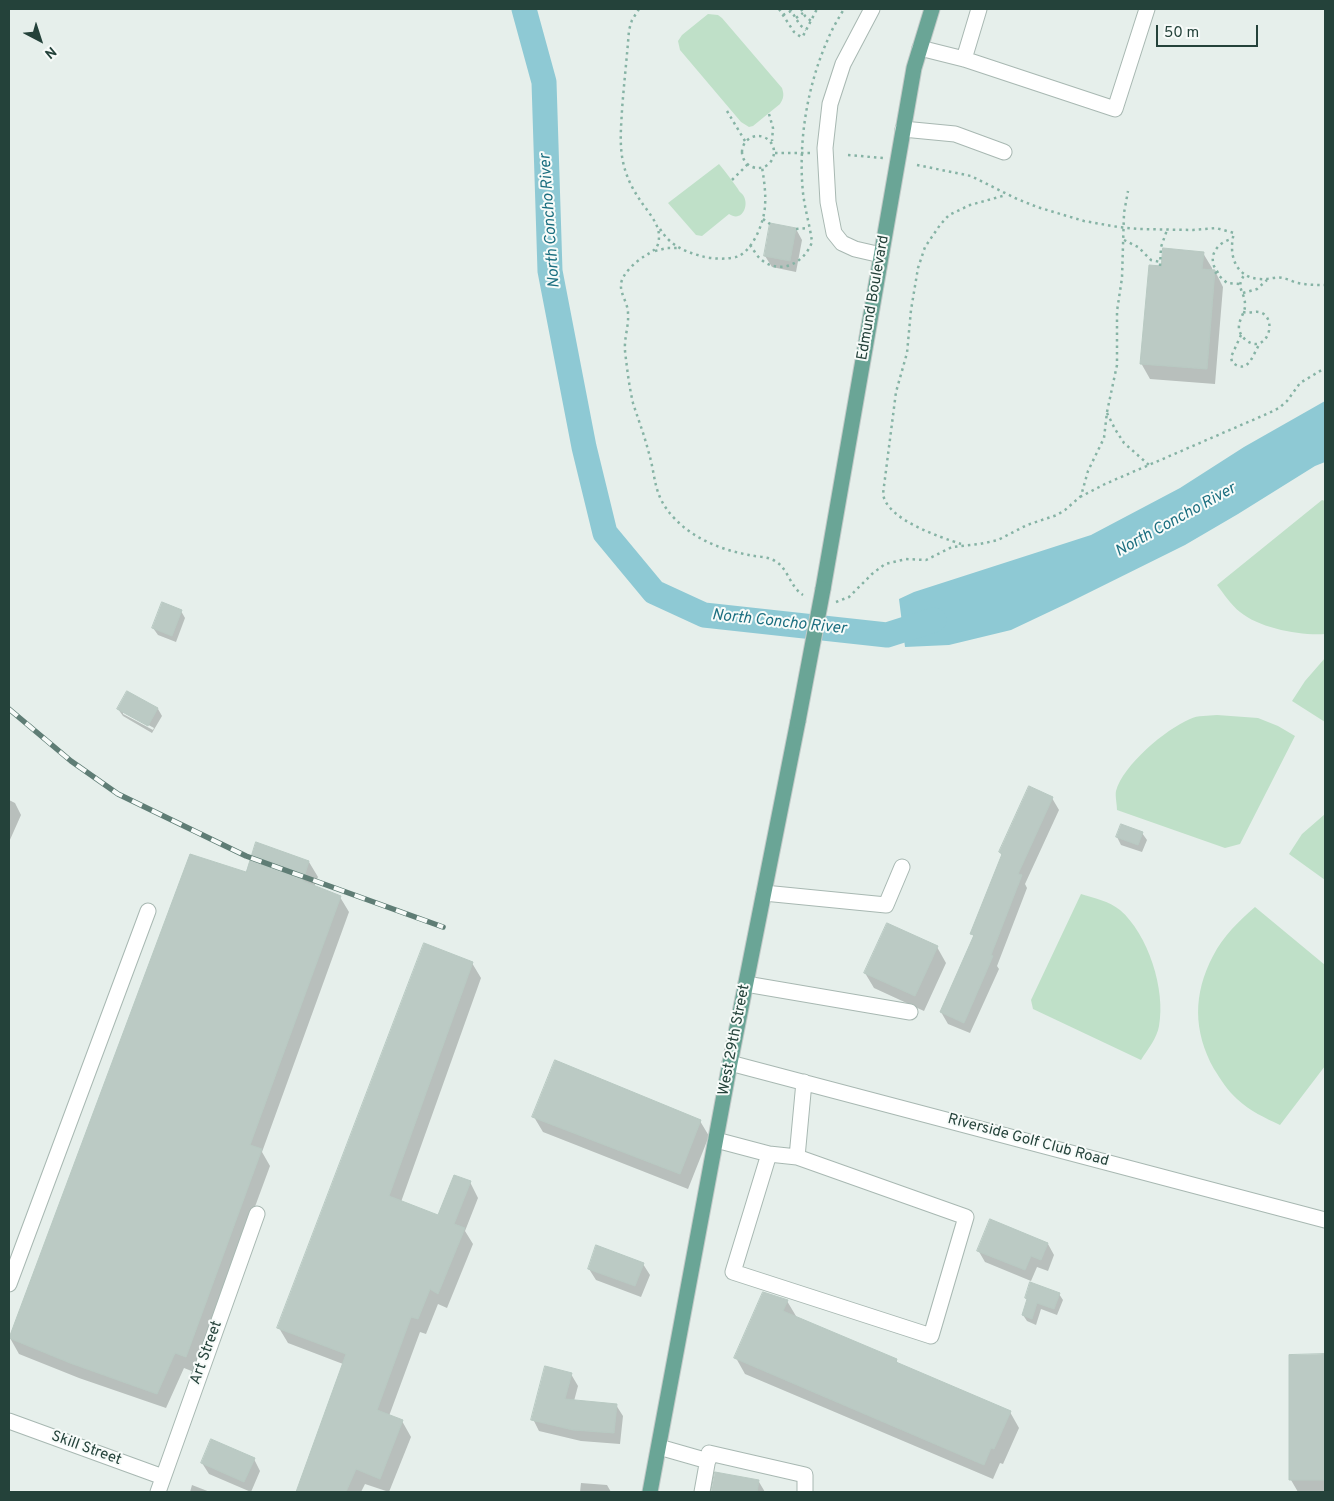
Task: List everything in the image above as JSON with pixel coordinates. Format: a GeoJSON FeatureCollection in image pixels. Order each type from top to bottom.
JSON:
{"type":"FeatureCollection","features":[{"type":"Feature","properties":{"kind":"main road","name":"Edmund Boulevard"},"geometry":{"type":"LineString","coordinates":[[823,589],[914,68],[932,9]]}},
{"type":"Feature","properties":{"kind":"main road","name":"West 29th Street"},"geometry":{"type":"LineString","coordinates":[[650,1492],[730,1063],[823,589]]}},
{"type":"Feature","properties":{"kind":"street"},"geometry":{"type":"LineString","coordinates":[[872,9],[843,64],[830,104],[825,148],[828,202],[834,233],[842,243],[856,249],[881,255]]}},
{"type":"Feature","properties":{"kind":"street"},"geometry":{"type":"LineString","coordinates":[[964,59],[979,9]]}},
{"type":"Feature","properties":{"kind":"street"},"geometry":{"type":"LineString","coordinates":[[920,48],[964,59],[1115,108],[1147,9]]}},
{"type":"Feature","properties":{"kind":"street"},"geometry":{"type":"LineString","coordinates":[[903,129],[955,134],[1004,152]]}},
{"type":"Feature","properties":{"kind":"street"},"geometry":{"type":"LineString","coordinates":[[764,893],[886,904],[902,867]]}},
{"type":"Feature","properties":{"kind":"street"},"geometry":{"type":"LineString","coordinates":[[9,1284],[148,910]]}},
{"type":"Feature","properties":{"kind":"street"},"geometry":{"type":"LineString","coordinates":[[746,984],[910,1012]]}},
{"type":"Feature","properties":{"kind":"street","name":"Riverside Golf Club Road"},"geometry":{"type":"LineString","coordinates":[[730,1063],[1325,1220]]}},
{"type":"Feature","properties":{"kind":"street"},"geometry":{"type":"LineString","coordinates":[[797,1157],[804,1082]]}},
{"type":"Feature","properties":{"kind":"street"},"geometry":{"type":"LineString","coordinates":[[716,1140],[769,1154],[797,1157],[966,1217],[931,1336],[733,1272],[769,1154]]}},
{"type":"Feature","properties":{"kind":"street","name":"Art Street"},"geometry":{"type":"LineString","coordinates":[[158,1492],[257,1214]]}},
{"type":"Feature","properties":{"kind":"street","name":"Skill Street"},"geometry":{"type":"LineString","coordinates":[[9,1421],[163,1477]]}},
{"type":"Feature","properties":{"kind":"street"},"geometry":{"type":"LineString","coordinates":[[658,1448],[708,1461]]}},
{"type":"Feature","properties":{"kind":"street"},"geometry":{"type":"LineString","coordinates":[[702,1492],[709,1453],[805,1475],[805,1492]]}},
{"type":"Feature","properties":{"kind":"path"},"geometry":{"type":"LineString","coordinates":[[639,9],[632,20],[629,30],[621,153],[631,183],[656,225],[668,240],[678,248],[702,256],[720,258],[741,255],[759,231],[763,219],[765,205],[762,167]]}},
{"type":"Feature","properties":{"kind":"path"},"geometry":{"type":"LineString","coordinates":[[779,9],[794,32],[800,36],[803,36],[817,9]]}},
{"type":"Feature","properties":{"kind":"path"},"geometry":{"type":"LineString","coordinates":[[801,9],[811,21]]}},
{"type":"Feature","properties":{"kind":"path"},"geometry":{"type":"LineString","coordinates":[[812,9],[816,13]]}},
{"type":"Feature","properties":{"kind":"path"},"geometry":{"type":"LineString","coordinates":[[750,245],[766,263],[777,266],[791,265],[802,259],[810,248],[812,242],[803,192],[802,153],[805,122],[818,66],[828,39],[844,9]]}},
{"type":"Feature","properties":{"kind":"path"},"geometry":{"type":"LineString","coordinates":[[783,15],[790,10],[800,25],[806,30]]}},
{"type":"Feature","properties":{"kind":"path"},"geometry":{"type":"LineString","coordinates":[[796,18],[803,13]]}},
{"type":"Feature","properties":{"kind":"path"},"geometry":{"type":"LineString","coordinates":[[726,111],[745,141]]}},
{"type":"Feature","properties":{"kind":"path"},"geometry":{"type":"LineString","coordinates":[[769,114],[773,128],[772,143],[775,153],[770,163],[755,168],[748,164],[743,157],[742,152],[745,141],[754,136],[764,136],[772,143]]}},
{"type":"Feature","properties":{"kind":"path"},"geometry":{"type":"LineString","coordinates":[[775,153],[814,153]]}},
{"type":"Feature","properties":{"kind":"path"},"geometry":{"type":"LineString","coordinates":[[848,155],[885,158]]}},
{"type":"Feature","properties":{"kind":"path"},"geometry":{"type":"LineString","coordinates":[[732,180],[748,164]]}},
{"type":"Feature","properties":{"kind":"path"},"geometry":{"type":"LineString","coordinates":[[917,165],[971,176],[1037,207],[1084,221],[1124,228],[1167,230],[1222,228],[1234,233],[1232,240],[1233,260],[1245,274],[1254,278],[1282,278],[1300,284],[1325,285]]}},
{"type":"Feature","properties":{"kind":"path"},"geometry":{"type":"LineString","coordinates":[[1078,498],[1083,491],[1088,471],[1103,442],[1117,365],[1116,322],[1122,278],[1128,191]]}},
{"type":"Feature","properties":{"kind":"path"},"geometry":{"type":"LineString","coordinates":[[964,545],[912,524],[892,510],[885,502],[883,494],[890,436],[899,378],[907,353],[911,310],[918,268],[925,247],[940,225],[954,212],[981,201],[1008,194]]}},
{"type":"Feature","properties":{"kind":"path"},"geometry":{"type":"LineString","coordinates":[[763,219],[770,224]]}},
{"type":"Feature","properties":{"kind":"path"},"geometry":{"type":"LineString","coordinates":[[652,253],[660,240],[656,225]]}},
{"type":"Feature","properties":{"kind":"path"},"geometry":{"type":"LineString","coordinates":[[796,229],[809,228]]}},
{"type":"Feature","properties":{"kind":"path"},"geometry":{"type":"LineString","coordinates":[[1124,240],[1138,246],[1151,260],[1160,264],[1161,247],[1167,230]]}},
{"type":"Feature","properties":{"kind":"path"},"geometry":{"type":"LineString","coordinates":[[1232,240],[1226,240],[1220,244],[1212,261],[1216,272],[1222,279],[1228,283],[1240,284]]}},
{"type":"Feature","properties":{"kind":"path"},"geometry":{"type":"LineString","coordinates":[[678,248],[661,249],[646,255],[627,273],[620,286],[628,310],[625,349],[633,401],[648,450],[659,497],[676,520],[700,539],[748,555],[777,561],[794,586],[803,595]]}},
{"type":"Feature","properties":{"kind":"path"},"geometry":{"type":"LineString","coordinates":[[1245,274],[1240,284],[1245,306],[1238,326],[1241,336],[1249,343],[1260,344]]}},
{"type":"Feature","properties":{"kind":"path"},"geometry":{"type":"LineString","coordinates":[[1243,293],[1253,292],[1268,279]]}},
{"type":"Feature","properties":{"kind":"path"},"geometry":{"type":"LineString","coordinates":[[1241,336],[1231,357],[1232,362],[1236,366],[1242,366],[1250,362],[1269,329],[1270,321],[1259,312],[1243,312]]}},
{"type":"Feature","properties":{"kind":"path"},"geometry":{"type":"LineString","coordinates":[[836,602],[849,597],[876,570],[885,564],[906,559],[926,560],[952,547],[998,540],[1027,525],[1057,515],[1078,498],[1105,484],[1279,408],[1300,383],[1325,368]]}},
{"type":"Feature","properties":{"kind":"path"},"geometry":{"type":"LineString","coordinates":[[1107,412],[1124,444],[1149,466]]}},
{"type":"Feature","properties":{"kind":"green space"},"geometry":{"type":"Polygon","coordinates":[[[708,14],[718,15],[722,18],[782,88],[783,96],[780,104],[753,126],[749,127],[741,122],[680,50],[678,41],[682,35],[708,14]]]}},
{"type":"Feature","properties":{"kind":"green space"},"geometry":{"type":"Polygon","coordinates":[[[719,164],[743,195],[746,203],[744,212],[738,216],[729,214],[702,236],[696,235],[668,203],[719,164]]]}},
{"type":"Feature","properties":{"kind":"green space"},"geometry":{"type":"Polygon","coordinates":[[[1322,500],[1325,501],[1325,634],[1304,634],[1281,630],[1248,618],[1234,606],[1217,585],[1322,500]]]}},
{"type":"Feature","properties":{"kind":"green space"},"geometry":{"type":"Polygon","coordinates":[[[1325,658],[1325,722],[1292,701],[1305,681],[1325,658]]]}},
{"type":"Feature","properties":{"kind":"green space"},"geometry":{"type":"Polygon","coordinates":[[[1217,715],[1258,718],[1278,726],[1295,736],[1240,844],[1225,848],[1117,810],[1116,791],[1120,781],[1136,759],[1158,739],[1180,724],[1200,716],[1217,715]]]}},
{"type":"Feature","properties":{"kind":"green space"},"geometry":{"type":"Polygon","coordinates":[[[1325,814],[1325,880],[1289,854],[1302,834],[1325,814]]]}},
{"type":"Feature","properties":{"kind":"green space"},"geometry":{"type":"Polygon","coordinates":[[[1081,894],[1106,902],[1120,910],[1139,933],[1153,964],[1160,996],[1159,1026],[1154,1039],[1141,1060],[1033,1009],[1031,1000],[1081,894]]]}},
{"type":"Feature","properties":{"kind":"green space"},"geometry":{"type":"Polygon","coordinates":[[[1255,907],[1325,965],[1325,1066],[1280,1125],[1247,1107],[1228,1089],[1207,1055],[1199,1027],[1199,998],[1206,970],[1226,935],[1255,907]]]}},
{"type":"Feature","properties":{"kind":"water"},"geometry":{"type":"Polygon","coordinates":[[[1325,401],[1325,462],[1315,466],[1238,514],[1185,545],[1011,630],[949,645],[905,647],[899,599],[914,592],[1091,535],[1180,488],[1244,447],[1325,401]]]}},
{"type":"Feature","properties":{"kind":"building"},"geometry":{"type":"Polygon","coordinates":[[[770,223],[796,228],[790,261],[764,256],[770,223]]]}},
{"type":"Feature","properties":{"kind":"building"},"geometry":{"type":"Polygon","coordinates":[[[1163,248],[1204,252],[1202,269],[1215,270],[1207,369],[1140,364],[1149,265],[1161,266],[1163,248]]]}},
{"type":"Feature","properties":{"kind":"building"},"geometry":{"type":"Polygon","coordinates":[[[162,602],[182,610],[172,636],[152,628],[162,602]]]}},
{"type":"Feature","properties":{"kind":"building"},"geometry":{"type":"Polygon","coordinates":[[[127,691],[158,708],[148,726],[117,709],[127,691]]]}},
{"type":"Feature","properties":{"kind":"building"},"geometry":{"type":"Polygon","coordinates":[[[1029,786],[1053,797],[1018,874],[1022,875],[991,955],[993,956],[964,1023],[940,1012],[974,935],[970,934],[1002,854],[999,852],[1029,786]]]}},
{"type":"Feature","properties":{"kind":"building"},"geometry":{"type":"Polygon","coordinates":[[[1121,824],[1143,832],[1138,845],[1116,837],[1121,824]]]}},
{"type":"Feature","properties":{"kind":"building"},"geometry":{"type":"Polygon","coordinates":[[[256,842],[309,861],[303,881],[341,896],[250,1145],[262,1149],[186,1357],[175,1353],[157,1394],[70,1363],[9,1338],[190,854],[246,872],[256,842]]]}},
{"type":"Feature","properties":{"kind":"building"},"geometry":{"type":"Polygon","coordinates":[[[887,923],[938,946],[915,996],[864,973],[887,923]]]}},
{"type":"Feature","properties":{"kind":"building"},"geometry":{"type":"Polygon","coordinates":[[[424,943],[473,962],[389,1196],[438,1215],[454,1175],[471,1181],[454,1224],[465,1228],[438,1294],[430,1289],[418,1319],[411,1317],[377,1410],[403,1420],[380,1479],[356,1469],[346,1492],[296,1492],[346,1354],[277,1328],[424,943]]]}},
{"type":"Feature","properties":{"kind":"building"},"geometry":{"type":"Polygon","coordinates":[[[555,1060],[701,1120],[680,1174],[532,1117],[555,1060]]]}},
{"type":"Feature","properties":{"kind":"building"},"geometry":{"type":"Polygon","coordinates":[[[990,1219],[1048,1243],[1041,1260],[1031,1256],[1025,1270],[977,1251],[990,1219]]]}},
{"type":"Feature","properties":{"kind":"building"},"geometry":{"type":"Polygon","coordinates":[[[596,1245],[644,1263],[635,1286],[588,1269],[596,1245]]]}},
{"type":"Feature","properties":{"kind":"building"},"geometry":{"type":"Polygon","coordinates":[[[1030,1282],[1060,1293],[1054,1309],[1037,1303],[1032,1319],[1022,1315],[1030,1282]]]}},
{"type":"Feature","properties":{"kind":"building"},"geometry":{"type":"Polygon","coordinates":[[[763,1292],[788,1300],[783,1311],[897,1359],[896,1362],[1011,1411],[994,1449],[991,1448],[984,1465],[734,1358],[763,1292]]]}},
{"type":"Feature","properties":{"kind":"building"},"geometry":{"type":"Polygon","coordinates":[[[1325,1354],[1325,1480],[1289,1480],[1289,1355],[1325,1354]]]}},
{"type":"Feature","properties":{"kind":"building"},"geometry":{"type":"Polygon","coordinates":[[[545,1366],[572,1373],[565,1399],[617,1404],[614,1433],[573,1430],[531,1420],[545,1366]]]}},
{"type":"Feature","properties":{"kind":"building"},"geometry":{"type":"Polygon","coordinates":[[[211,1439],[255,1458],[244,1482],[201,1463],[211,1439]]]}},
{"type":"Feature","properties":{"kind":"building"},"geometry":{"type":"Polygon","coordinates":[[[715,1472],[759,1480],[757,1492],[711,1492],[715,1472]]]}},
{"type":"Feature","properties":{"kind":"waterway","name":"North Concho River"},"geometry":{"type":"LineString","coordinates":[[524,9],[544,82],[550,271],[584,447],[605,533],[654,592],[704,615],[887,635],[934,620]]}},
{"type":"Feature","properties":{"kind":"railway"},"geometry":{"type":"LineString","coordinates":[[9,709],[71,761],[118,794],[246,856],[443,927]]}}]}
